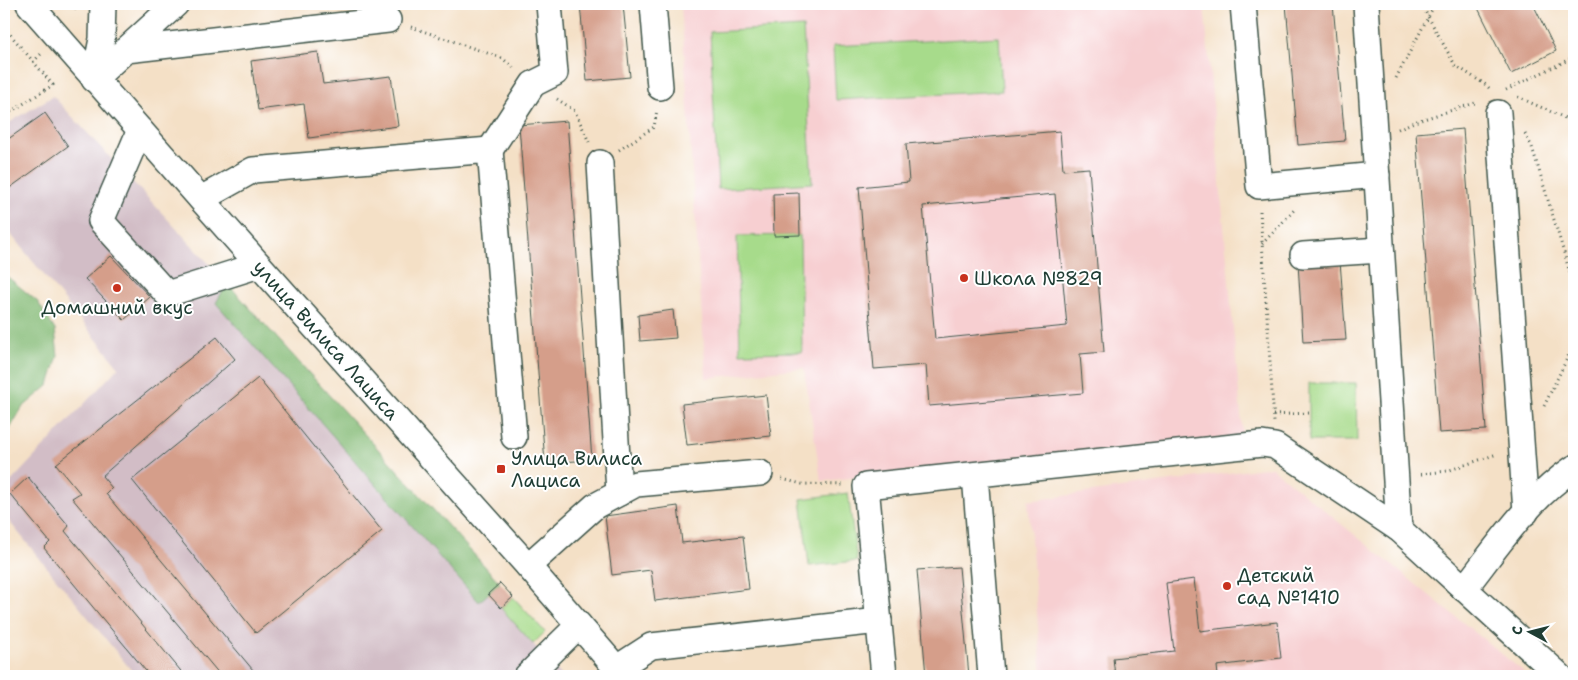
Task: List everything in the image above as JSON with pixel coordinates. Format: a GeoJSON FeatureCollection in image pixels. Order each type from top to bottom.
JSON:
{"type":"FeatureCollection","features":[{"type":"Feature","properties":{"kind":"street","name":"улица Вилиса Лациса"},"geometry":{"type":"LineString","coordinates":[[29,4],[620,672]]}},
{"type":"Feature","properties":{"kind":"street"},"geometry":{"type":"LineString","coordinates":[[94,79],[102,40],[103,4]]}},
{"type":"Feature","properties":{"kind":"street"},"geometry":{"type":"LineString","coordinates":[[94,79],[176,4]]}},
{"type":"Feature","properties":{"kind":"street"},"geometry":{"type":"LineString","coordinates":[[514,437],[490,150],[532,84],[555,74],[549,4]]}},
{"type":"Feature","properties":{"kind":"street"},"geometry":{"type":"LineString","coordinates":[[653,4],[660,87]]}},
{"type":"Feature","properties":{"kind":"street"},"geometry":{"type":"LineString","coordinates":[[1242,4],[1259,186],[1377,175]]}},
{"type":"Feature","properties":{"kind":"street"},"geometry":{"type":"LineString","coordinates":[[1366,4],[1399,529]]}},
{"type":"Feature","properties":{"kind":"street"},"geometry":{"type":"LineString","coordinates":[[126,50],[388,20]]}},
{"type":"Feature","properties":{"kind":"street"},"geometry":{"type":"LineString","coordinates":[[1505,100],[1520,447],[1526,512]]}},
{"type":"Feature","properties":{"kind":"street"},"geometry":{"type":"LineString","coordinates":[[140,130],[101,221],[167,294],[258,265]]}},
{"type":"Feature","properties":{"kind":"street"},"geometry":{"type":"LineString","coordinates":[[201,199],[253,170],[490,150]]}},
{"type":"Feature","properties":{"kind":"street"},"geometry":{"type":"LineString","coordinates":[[600,163],[619,493]]}},
{"type":"Feature","properties":{"kind":"street"},"geometry":{"type":"LineString","coordinates":[[1303,255],[1382,250]]}},
{"type":"Feature","properties":{"kind":"street"},"geometry":{"type":"LineString","coordinates":[[884,676],[866,486],[1262,444],[1275,446],[1399,529],[1560,676]]}},
{"type":"Feature","properties":{"kind":"street"},"geometry":{"type":"LineString","coordinates":[[1464,589],[1526,512],[1562,476],[1574,468]]}},
{"type":"Feature","properties":{"kind":"street"},"geometry":{"type":"LineString","coordinates":[[528,566],[595,506],[636,484],[760,473]]}},
{"type":"Feature","properties":{"kind":"street"},"geometry":{"type":"LineString","coordinates":[[975,475],[991,676]]}},
{"type":"Feature","properties":{"kind":"street"},"geometry":{"type":"LineString","coordinates":[[620,672],[651,646],[879,621]]}},
{"type":"Feature","properties":{"kind":"street"},"geometry":{"type":"LineString","coordinates":[[527,676],[579,625]]}},
{"type":"Feature","properties":{"kind":"path"},"geometry":{"type":"LineString","coordinates":[[1392,86],[1436,4]]}},
{"type":"Feature","properties":{"kind":"path"},"geometry":{"type":"LineString","coordinates":[[388,20],[502,58],[532,84],[575,111],[600,163],[654,127],[660,87]]}},
{"type":"Feature","properties":{"kind":"path"},"geometry":{"type":"LineString","coordinates":[[4,27],[53,85],[4,116]]}},
{"type":"Feature","properties":{"kind":"path"},"geometry":{"type":"LineString","coordinates":[[1505,100],[1574,57]]}},
{"type":"Feature","properties":{"kind":"path"},"geometry":{"type":"LineString","coordinates":[[1505,100],[1521,97],[1574,122]]}},
{"type":"Feature","properties":{"kind":"path"},"geometry":{"type":"LineString","coordinates":[[1375,141],[1414,122],[1476,103]]}},
{"type":"Feature","properties":{"kind":"path"},"geometry":{"type":"LineString","coordinates":[[1262,244],[1320,180]]}},
{"type":"Feature","properties":{"kind":"path"},"geometry":{"type":"LineString","coordinates":[[1259,186],[1275,446]]}},
{"type":"Feature","properties":{"kind":"path"},"geometry":{"type":"LineString","coordinates":[[1542,409],[1574,344]]}},
{"type":"Feature","properties":{"kind":"path"},"geometry":{"type":"LineString","coordinates":[[1273,414],[1309,413]]}},
{"type":"Feature","properties":{"kind":"path"},"geometry":{"type":"LineString","coordinates":[[1395,476],[1447,471],[1520,447]]}},
{"type":"Feature","properties":{"kind":"path"},"geometry":{"type":"LineString","coordinates":[[760,473],[802,484],[866,486]]}},
{"type":"Feature","properties":{"kind":"shaded area","name":"Школа №829"},"geometry":{"type":"Polygon","coordinates":[[[1204,4],[1243,438],[821,481],[804,368],[706,378],[681,5],[1204,4]]]}},
{"type":"Feature","properties":{"kind":"shaded area"},"geometry":{"type":"Polygon","coordinates":[[[53,96],[227,283],[216,303],[478,601],[488,594],[562,676],[136,676],[4,515],[4,489],[119,367],[4,226],[4,126],[53,96]]]}},
{"type":"Feature","properties":{"kind":"shaded area","name":"Детский сад №1410"},"geometry":{"type":"Polygon","coordinates":[[[1271,467],[1524,672],[1520,676],[1042,676],[1028,501],[1271,467]]]}},
{"type":"Feature","properties":{"kind":"green space"},"geometry":{"type":"Polygon","coordinates":[[[803,27],[812,183],[718,189],[710,32],[803,27]]]}},
{"type":"Feature","properties":{"kind":"green space"},"geometry":{"type":"Polygon","coordinates":[[[999,37],[1002,91],[836,100],[833,46],[999,37]]]}},
{"type":"Feature","properties":{"kind":"green space"},"geometry":{"type":"Polygon","coordinates":[[[800,235],[802,352],[740,353],[737,236],[800,235]]]}},
{"type":"Feature","properties":{"kind":"green space"},"geometry":{"type":"Polygon","coordinates":[[[4,274],[38,302],[55,330],[58,356],[49,385],[22,408],[4,439],[4,274]]]}},
{"type":"Feature","properties":{"kind":"green space"},"geometry":{"type":"Polygon","coordinates":[[[227,283],[500,583],[479,602],[216,303],[227,283]]]}},
{"type":"Feature","properties":{"kind":"green space"},"geometry":{"type":"Polygon","coordinates":[[[1309,383],[1356,383],[1357,441],[1309,441],[1309,383]]]}},
{"type":"Feature","properties":{"kind":"green space"},"geometry":{"type":"Polygon","coordinates":[[[848,493],[857,561],[809,566],[801,499],[848,493]]]}},
{"type":"Feature","properties":{"kind":"green space"},"geometry":{"type":"Polygon","coordinates":[[[513,597],[545,632],[533,644],[501,608],[513,597]]]}},
{"type":"Feature","properties":{"kind":"building"},"geometry":{"type":"Polygon","coordinates":[[[580,4],[623,4],[630,77],[587,81],[580,4]]]}},
{"type":"Feature","properties":{"kind":"building"},"geometry":{"type":"Polygon","coordinates":[[[1286,4],[1333,4],[1345,141],[1298,145],[1286,4]]]}},
{"type":"Feature","properties":{"kind":"building"},"geometry":{"type":"Polygon","coordinates":[[[1476,4],[1533,4],[1556,51],[1511,74],[1476,4]]]}},
{"type":"Feature","properties":{"kind":"building"},"geometry":{"type":"Polygon","coordinates":[[[318,52],[323,84],[391,76],[398,126],[309,138],[304,104],[258,110],[251,61],[318,52]]]}},
{"type":"Feature","properties":{"kind":"building"},"geometry":{"type":"Polygon","coordinates":[[[45,113],[68,146],[4,192],[4,142],[45,113]]]}},
{"type":"Feature","properties":{"kind":"building"},"geometry":{"type":"Polygon","coordinates":[[[567,121],[592,460],[545,463],[519,125],[567,121]]]}},
{"type":"Feature","properties":{"kind":"building"},"geometry":{"type":"Polygon","coordinates":[[[1463,129],[1486,430],[1439,433],[1416,133],[1463,129]]]}},
{"type":"Feature","properties":{"kind":"building"},"geometry":{"type":"Polygon","coordinates":[[[1060,131],[1063,170],[1089,168],[1104,352],[1080,354],[1083,393],[929,406],[926,365],[874,369],[859,187],[909,182],[906,144],[1060,131]],[[1055,194],[923,206],[935,339],[1067,326],[1055,194]]]}},
{"type":"Feature","properties":{"kind":"building"},"geometry":{"type":"Polygon","coordinates":[[[799,193],[800,235],[774,236],[773,194],[799,193]]]}},
{"type":"Feature","properties":{"kind":"building","name":"Домашний вкус"},"geometry":{"type":"Polygon","coordinates":[[[111,256],[150,297],[124,320],[85,279],[111,256]]]}},
{"type":"Feature","properties":{"kind":"building"},"geometry":{"type":"Polygon","coordinates":[[[1340,261],[1346,340],[1303,342],[1298,263],[1340,261]]]}},
{"type":"Feature","properties":{"kind":"building"},"geometry":{"type":"Polygon","coordinates":[[[673,310],[676,338],[640,341],[638,315],[673,310]]]}},
{"type":"Feature","properties":{"kind":"building"},"geometry":{"type":"Polygon","coordinates":[[[217,337],[235,359],[102,476],[112,488],[106,494],[258,676],[221,676],[72,498],[80,493],[56,464],[217,337]]]}},
{"type":"Feature","properties":{"kind":"building"},"geometry":{"type":"Polygon","coordinates":[[[258,378],[382,531],[256,633],[132,480],[258,378]]]}},
{"type":"Feature","properties":{"kind":"building"},"geometry":{"type":"Polygon","coordinates":[[[766,395],[771,436],[687,445],[682,404],[766,395]]]}},
{"type":"Feature","properties":{"kind":"building"},"geometry":{"type":"Polygon","coordinates":[[[28,477],[69,526],[65,531],[185,676],[150,676],[44,548],[50,542],[10,494],[28,477]]]}},
{"type":"Feature","properties":{"kind":"building"},"geometry":{"type":"Polygon","coordinates":[[[678,506],[682,543],[743,536],[749,589],[655,601],[651,570],[612,575],[605,516],[678,506]]]}},
{"type":"Feature","properties":{"kind":"building"},"geometry":{"type":"Polygon","coordinates":[[[959,567],[969,676],[926,676],[917,570],[959,567]]]}},
{"type":"Feature","properties":{"kind":"building"},"geometry":{"type":"Polygon","coordinates":[[[1194,579],[1200,631],[1277,622],[1281,658],[1217,666],[1218,676],[1115,676],[1113,658],[1174,651],[1166,583],[1194,579]]]}},
{"type":"Feature","properties":{"kind":"building"},"geometry":{"type":"Polygon","coordinates":[[[500,583],[513,597],[501,608],[488,594],[500,583]]]}},
{"type":"Feature","properties":{"kind":"place","name":"Школа №829"},"geometry":{"type":"Point","coordinates":[964,278]}},
{"type":"Feature","properties":{"kind":"place","name":"Домашний вкус"},"geometry":{"type":"Point","coordinates":[117,288]}},
{"type":"Feature","properties":{"kind":"place","name":"Улица Вилиса Лациса"},"geometry":{"type":"Point","coordinates":[501,469]}},
{"type":"Feature","properties":{"kind":"place","name":"Детский сад №1410"},"geometry":{"type":"Point","coordinates":[1227,586]}}]}
